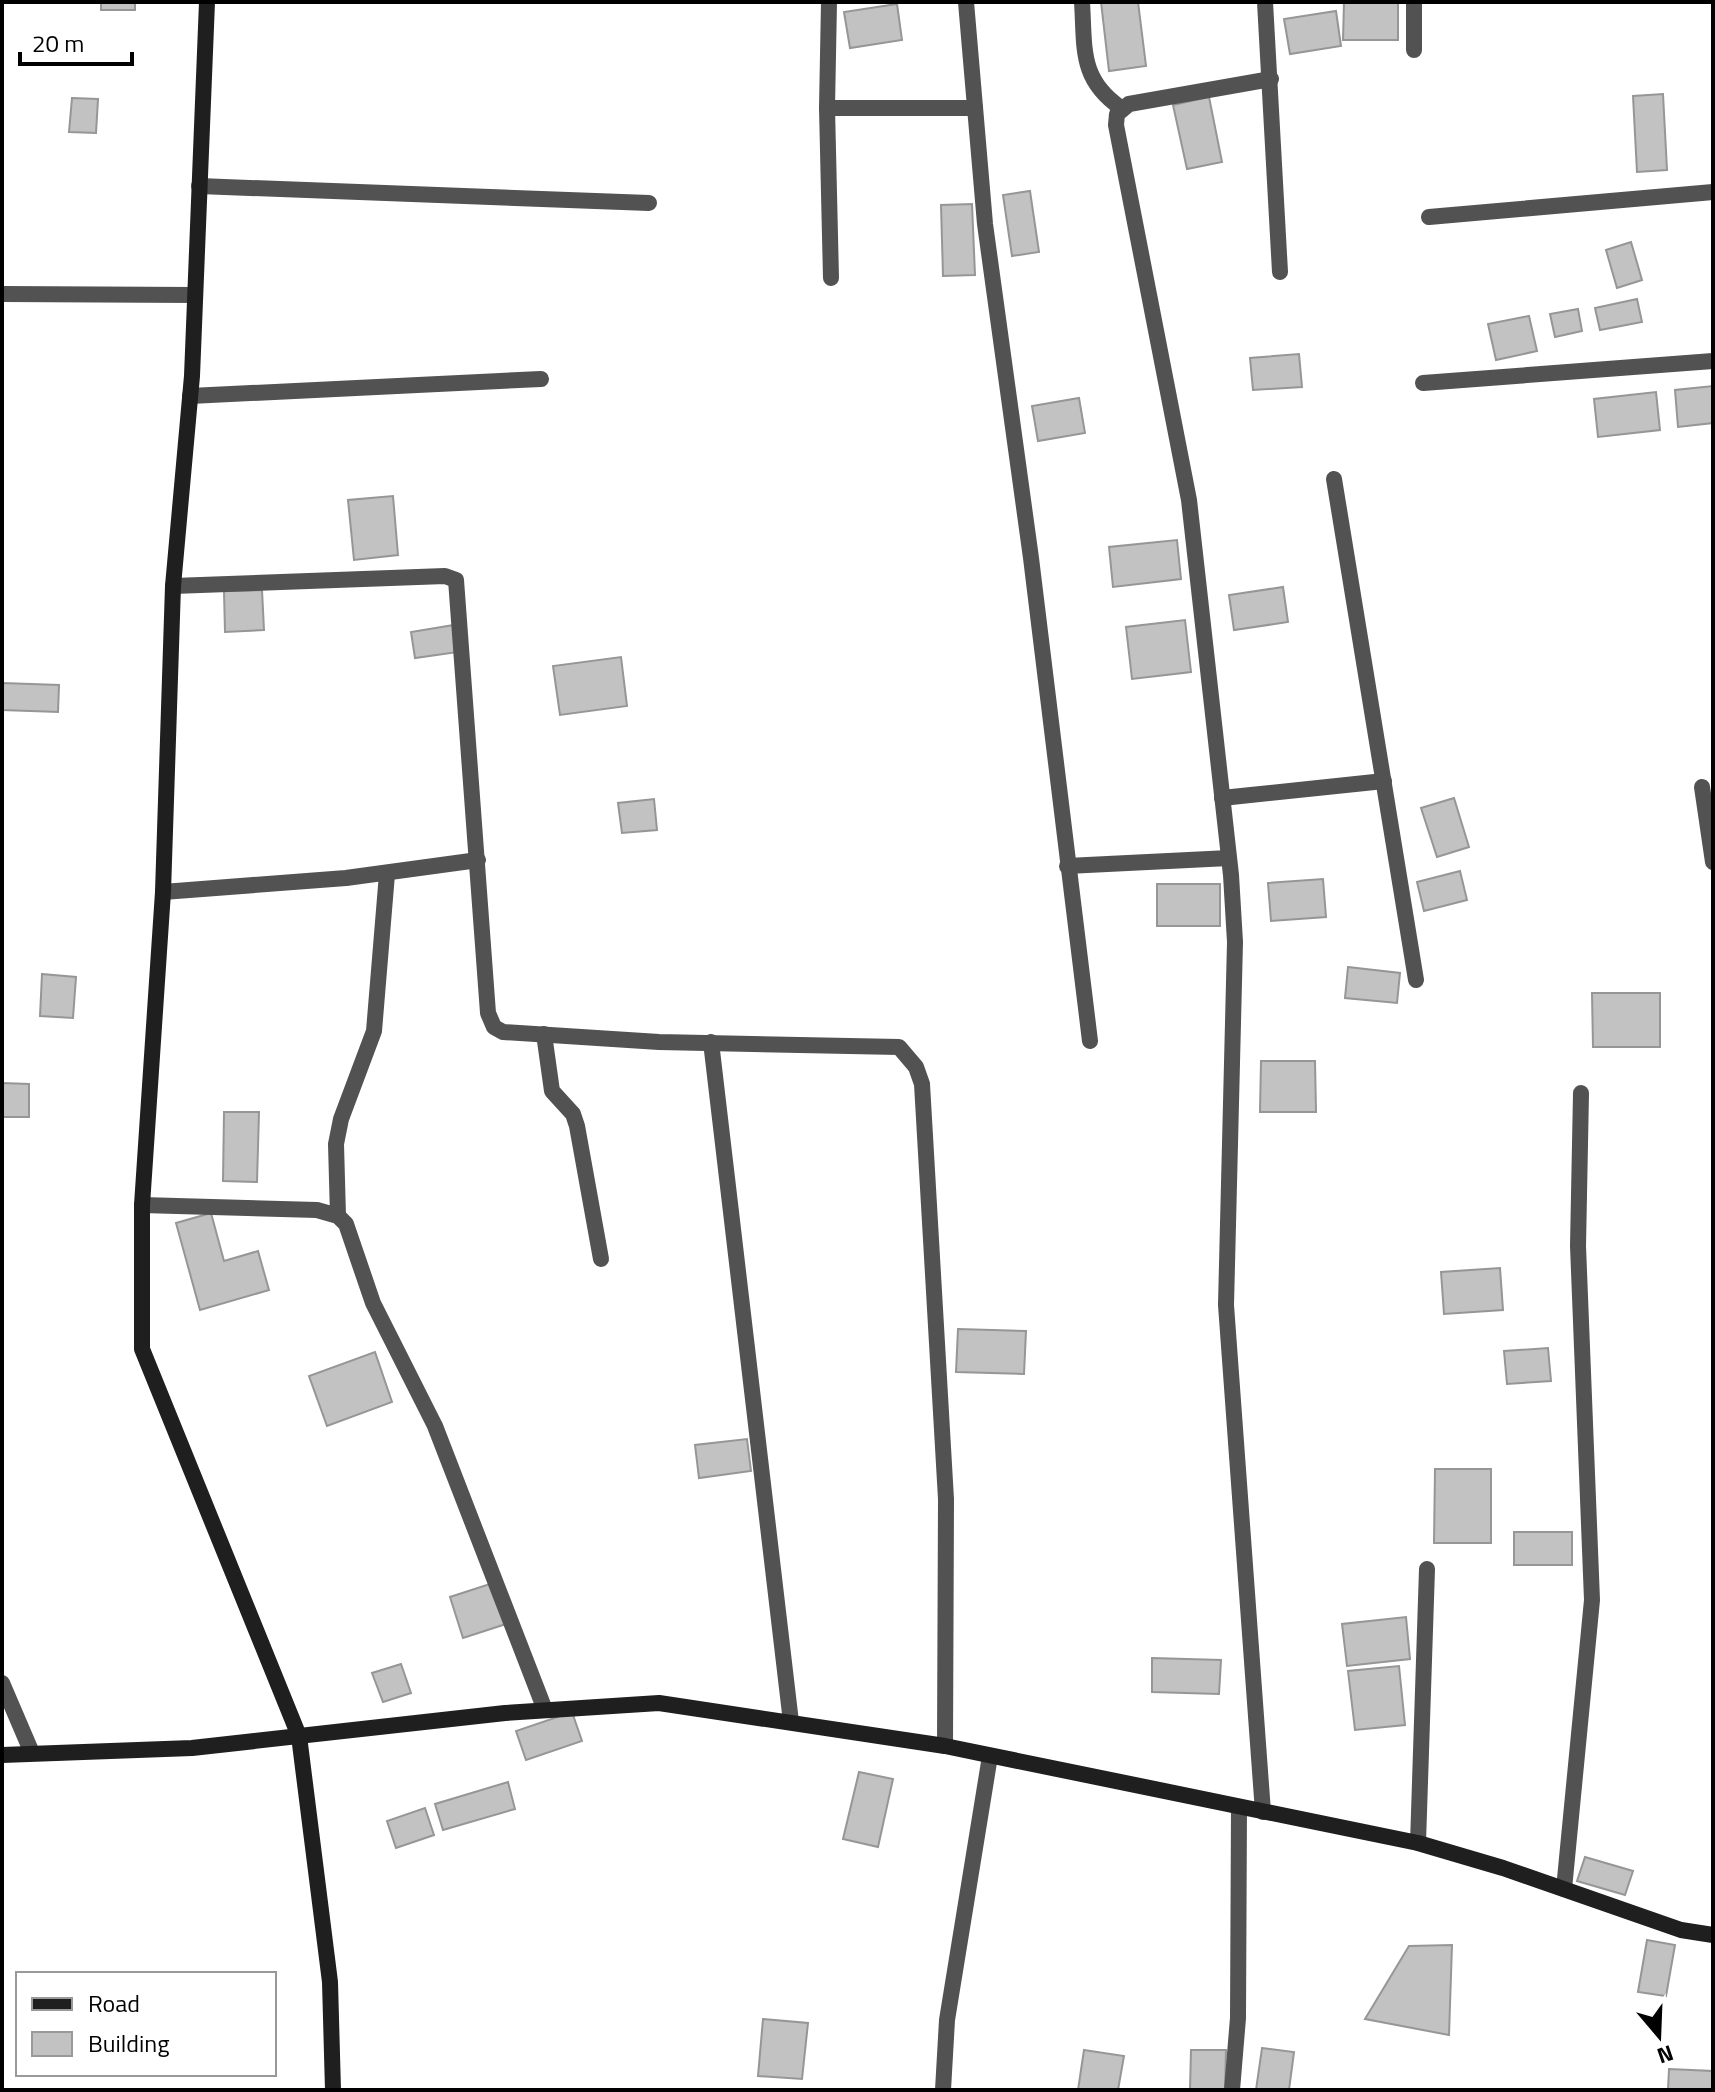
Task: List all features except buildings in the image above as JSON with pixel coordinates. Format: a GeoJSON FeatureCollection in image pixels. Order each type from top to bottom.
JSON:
{"type":"FeatureCollection","features":[{"type":"Feature","properties":{"kind":"street"},"geometry":{"type":"LineString","coordinates":[[207,2],[190,396],[173,586],[163,892],[142,1205],[142,1349],[299,1736],[330,1982],[333,2090]]}},
{"type":"Feature","properties":{"kind":"street"},"geometry":{"type":"LineString","coordinates":[[829,2],[827,108],[831,278]]}},
{"type":"Feature","properties":{"kind":"street"},"geometry":{"type":"LineString","coordinates":[[966,2],[985,224],[1031,558],[1090,1041]]}},
{"type":"Feature","properties":{"kind":"street"},"geometry":{"type":"LineString","coordinates":[[1082,2],[1089,75],[1106,98],[1121,108],[1271,79]]}},
{"type":"Feature","properties":{"kind":"street"},"geometry":{"type":"LineString","coordinates":[[1265,2],[1280,272]]}},
{"type":"Feature","properties":{"kind":"street"},"geometry":{"type":"LineString","coordinates":[[1414,2],[1414,50]]}},
{"type":"Feature","properties":{"kind":"street"},"geometry":{"type":"LineString","coordinates":[[827,108],[975,108]]}},
{"type":"Feature","properties":{"kind":"street"},"geometry":{"type":"LineString","coordinates":[[1121,108],[1116,125],[1189,500],[1229,858],[1235,942],[1226,1305],[1263,1812]]}},
{"type":"Feature","properties":{"kind":"street"},"geometry":{"type":"LineString","coordinates":[[199,186],[649,203]]}},
{"type":"Feature","properties":{"kind":"street"},"geometry":{"type":"LineString","coordinates":[[1429,217],[1713,192]]}},
{"type":"Feature","properties":{"kind":"street"},"geometry":{"type":"LineString","coordinates":[[2,294],[195,295]]}},
{"type":"Feature","properties":{"kind":"street"},"geometry":{"type":"LineString","coordinates":[[1423,383],[1713,361]]}},
{"type":"Feature","properties":{"kind":"street"},"geometry":{"type":"LineString","coordinates":[[190,396],[541,379]]}},
{"type":"Feature","properties":{"kind":"street"},"geometry":{"type":"LineString","coordinates":[[1334,479],[1416,980]]}},
{"type":"Feature","properties":{"kind":"street"},"geometry":{"type":"LineString","coordinates":[[173,586],[445,576],[456,580],[490,1021],[503,1032],[899,1047],[916,1067],[922,1084],[946,1499],[945,1746]]}},
{"type":"Feature","properties":{"kind":"street"},"geometry":{"type":"LineString","coordinates":[[1222,798],[1384,781]]}},
{"type":"Feature","properties":{"kind":"street"},"geometry":{"type":"LineString","coordinates":[[1702,787],[1713,862]]}},
{"type":"Feature","properties":{"kind":"street"},"geometry":{"type":"LineString","coordinates":[[1067,866],[1229,858]]}},
{"type":"Feature","properties":{"kind":"street"},"geometry":{"type":"LineString","coordinates":[[163,892],[387,874],[478,860]]}},
{"type":"Feature","properties":{"kind":"street"},"geometry":{"type":"LineString","coordinates":[[338,1216],[336,1144],[341,1119],[374,1031],[387,874]]}},
{"type":"Feature","properties":{"kind":"street"},"geometry":{"type":"LineString","coordinates":[[544,1034],[552,1091],[573,1114],[577,1126],[601,1259]]}},
{"type":"Feature","properties":{"kind":"street"},"geometry":{"type":"LineString","coordinates":[[711,1042],[791,1722]]}},
{"type":"Feature","properties":{"kind":"street"},"geometry":{"type":"LineString","coordinates":[[1564,1889],[1592,1600],[1578,1246],[1581,1093]]}},
{"type":"Feature","properties":{"kind":"street"},"geometry":{"type":"LineString","coordinates":[[142,1205],[317,1210],[338,1216],[346,1224],[373,1303],[435,1426],[545,1710]]}},
{"type":"Feature","properties":{"kind":"street"},"geometry":{"type":"LineString","coordinates":[[1418,1843],[1427,1569]]}},
{"type":"Feature","properties":{"kind":"street"},"geometry":{"type":"LineString","coordinates":[[2,1683],[32,1753]]}},
{"type":"Feature","properties":{"kind":"street"},"geometry":{"type":"LineString","coordinates":[[2,1755],[192,1748],[505,1713],[659,1703],[945,1746],[1418,1843],[1681,1930],[1713,1935]]}},
{"type":"Feature","properties":{"kind":"street"},"geometry":{"type":"LineString","coordinates":[[943,2090],[947,2020],[990,1756]]}},
{"type":"Feature","properties":{"kind":"street"},"geometry":{"type":"LineString","coordinates":[[1232,2090],[1238,2018],[1239,1807]]}}]}
